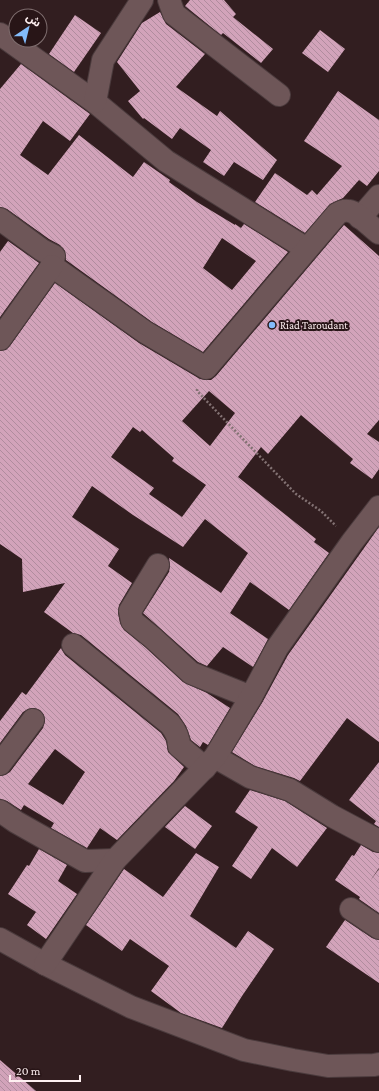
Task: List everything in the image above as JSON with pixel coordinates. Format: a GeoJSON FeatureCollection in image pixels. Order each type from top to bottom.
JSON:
{"type":"FeatureCollection","features":[{"type":"Feature","properties":{"kind":"street"},"geometry":{"type":"LineString","coordinates":[[95,102],[103,60],[142,0]]}},
{"type":"Feature","properties":{"kind":"street"},"geometry":{"type":"LineString","coordinates":[[169,0],[174,14],[279,95]]}},
{"type":"Feature","properties":{"kind":"street"},"geometry":{"type":"LineString","coordinates":[[0,34],[95,102],[166,160],[307,249]]}},
{"type":"Feature","properties":{"kind":"street"},"geometry":{"type":"LineString","coordinates":[[360,218],[379,196]]}},
{"type":"Feature","properties":{"kind":"street"},"geometry":{"type":"LineString","coordinates":[[52,266],[145,332],[206,368],[336,214],[343,211],[350,211],[379,234]]}},
{"type":"Feature","properties":{"kind":"street"},"geometry":{"type":"LineString","coordinates":[[0,219],[42,250],[54,256],[52,266],[2,333]]}},
{"type":"Feature","properties":{"kind":"street"},"geometry":{"type":"LineString","coordinates":[[45,964],[115,860],[210,762],[251,697],[277,648],[352,542],[379,507]]}},
{"type":"Feature","properties":{"kind":"street"},"geometry":{"type":"LineString","coordinates":[[158,565],[130,611],[132,621],[191,673],[251,697]]}},
{"type":"Feature","properties":{"kind":"street"},"geometry":{"type":"LineString","coordinates":[[73,645],[170,724],[175,730],[179,746],[210,762],[290,790],[332,816],[379,842]]}},
{"type":"Feature","properties":{"kind":"street"},"geometry":{"type":"LineString","coordinates":[[0,764],[33,720]]}},
{"type":"Feature","properties":{"kind":"street"},"geometry":{"type":"LineString","coordinates":[[0,811],[16,822],[85,861],[115,860]]}},
{"type":"Feature","properties":{"kind":"street"},"geometry":{"type":"LineString","coordinates":[[351,909],[379,928]]}},
{"type":"Feature","properties":{"kind":"street"},"geometry":{"type":"LineString","coordinates":[[0,939],[45,964],[131,1007],[244,1050],[328,1066],[379,1064]]}},
{"type":"Feature","properties":{"kind":"path"},"geometry":{"type":"LineString","coordinates":[[206,368],[197,383],[197,391],[267,462],[296,494],[321,511],[352,542]]}},
{"type":"Feature","properties":{"kind":"building"},"geometry":{"type":"Polygon","coordinates":[[[190,0],[224,0],[236,14],[233,17],[273,49],[261,63],[223,33],[221,35],[185,6],[190,0]]]}},
{"type":"Feature","properties":{"kind":"building"},"geometry":{"type":"Polygon","coordinates":[[[160,12],[166,24],[205,54],[176,87],[217,116],[220,111],[277,160],[263,180],[234,162],[224,176],[203,162],[211,150],[180,128],[172,139],[144,118],[143,119],[128,101],[140,91],[117,62],[142,23],[160,12]]]}},
{"type":"Feature","properties":{"kind":"building"},"geometry":{"type":"Polygon","coordinates":[[[75,15],[101,33],[74,72],[49,54],[75,15]]]}},
{"type":"Feature","properties":{"kind":"building"},"geometry":{"type":"Polygon","coordinates":[[[320,30],[345,49],[328,72],[302,53],[320,30]]]}},
{"type":"Feature","properties":{"kind":"building"},"geometry":{"type":"Polygon","coordinates":[[[21,64],[90,114],[70,141],[43,121],[20,155],[48,175],[79,135],[133,177],[144,162],[170,180],[169,182],[197,202],[241,228],[244,224],[288,252],[203,352],[152,322],[66,260],[65,251],[60,245],[49,239],[7,209],[0,207],[0,89],[21,64]],[[222,238],[203,268],[232,290],[256,261],[222,238]]]}},
{"type":"Feature","properties":{"kind":"building"},"geometry":{"type":"Polygon","coordinates":[[[338,91],[379,120],[379,171],[367,186],[359,180],[343,198],[330,204],[305,233],[255,202],[275,173],[307,195],[312,190],[317,195],[342,166],[304,141],[338,91]]]}},
{"type":"Feature","properties":{"kind":"building"},"geometry":{"type":"Polygon","coordinates":[[[344,225],[379,256],[379,420],[367,434],[379,442],[379,469],[372,479],[350,463],[353,459],[301,415],[268,454],[261,447],[238,477],[316,539],[314,542],[329,553],[289,610],[250,582],[230,613],[268,639],[253,667],[223,647],[207,666],[198,662],[143,613],[169,572],[169,558],[221,593],[248,553],[205,519],[183,547],[133,515],[92,486],[72,517],[119,549],[108,566],[132,583],[119,605],[118,613],[120,623],[124,630],[183,682],[207,693],[230,708],[208,745],[203,742],[200,747],[191,740],[186,726],[178,714],[81,635],[73,633],[44,612],[65,583],[23,592],[22,559],[0,544],[0,351],[6,350],[10,346],[55,283],[139,343],[200,379],[211,380],[344,225]],[[209,391],[182,421],[210,446],[235,413],[209,391]],[[133,427],[111,457],[154,488],[149,494],[182,517],[206,485],[172,461],[174,458],[142,430],[140,432],[133,427]]]}},
{"type":"Feature","properties":{"kind":"building"},"geometry":{"type":"Polygon","coordinates":[[[8,241],[39,263],[0,317],[0,252],[8,241]]]}},
{"type":"Feature","properties":{"kind":"building"},"geometry":{"type":"Polygon","coordinates":[[[379,527],[379,742],[347,718],[300,781],[255,766],[232,752],[262,703],[288,655],[379,527]]]}},
{"type":"Feature","properties":{"kind":"building"},"geometry":{"type":"Polygon","coordinates":[[[61,648],[65,655],[161,733],[166,741],[168,752],[184,767],[174,781],[117,840],[100,828],[87,848],[51,828],[54,823],[24,805],[21,810],[7,801],[0,799],[0,776],[10,772],[43,728],[45,721],[44,715],[40,710],[34,708],[28,709],[23,712],[0,743],[0,721],[22,692],[26,695],[61,648]],[[55,749],[28,784],[63,805],[85,772],[55,749]]]}},
{"type":"Feature","properties":{"kind":"building"},"geometry":{"type":"Polygon","coordinates":[[[379,762],[379,827],[374,824],[376,821],[349,800],[379,762]]]}},
{"type":"Feature","properties":{"kind":"building"},"geometry":{"type":"Polygon","coordinates":[[[250,790],[285,801],[327,828],[297,867],[272,848],[251,879],[232,866],[258,827],[235,812],[250,790]]]}},
{"type":"Feature","properties":{"kind":"building"},"geometry":{"type":"Polygon","coordinates":[[[185,806],[212,826],[195,849],[165,827],[185,806]]]}},
{"type":"Feature","properties":{"kind":"building"},"geometry":{"type":"Polygon","coordinates":[[[361,845],[373,852],[379,853],[379,868],[370,881],[379,869],[379,913],[359,899],[360,897],[335,880],[352,855],[354,856],[361,845]]]}},
{"type":"Feature","properties":{"kind":"building"},"geometry":{"type":"Polygon","coordinates":[[[39,849],[67,865],[58,881],[77,894],[46,939],[27,925],[36,912],[8,894],[27,865],[29,866],[39,849]]]}},
{"type":"Feature","properties":{"kind":"building"},"geometry":{"type":"Polygon","coordinates":[[[196,853],[219,867],[190,916],[236,948],[248,931],[274,949],[222,1028],[181,1013],[151,991],[169,966],[130,939],[122,951],[86,925],[124,869],[163,897],[196,853]]]}},
{"type":"Feature","properties":{"kind":"building"},"geometry":{"type":"Polygon","coordinates":[[[345,920],[372,938],[379,940],[379,983],[326,947],[345,920]]]}},
{"type":"Feature","properties":{"kind":"building"},"geometry":{"type":"Polygon","coordinates":[[[0,1060],[36,1091],[0,1091],[0,1060]]]}},
{"type":"Feature","properties":{"kind":"place","name":"Riad Taroudant"},"geometry":{"type":"Point","coordinates":[272,325]}}]}
